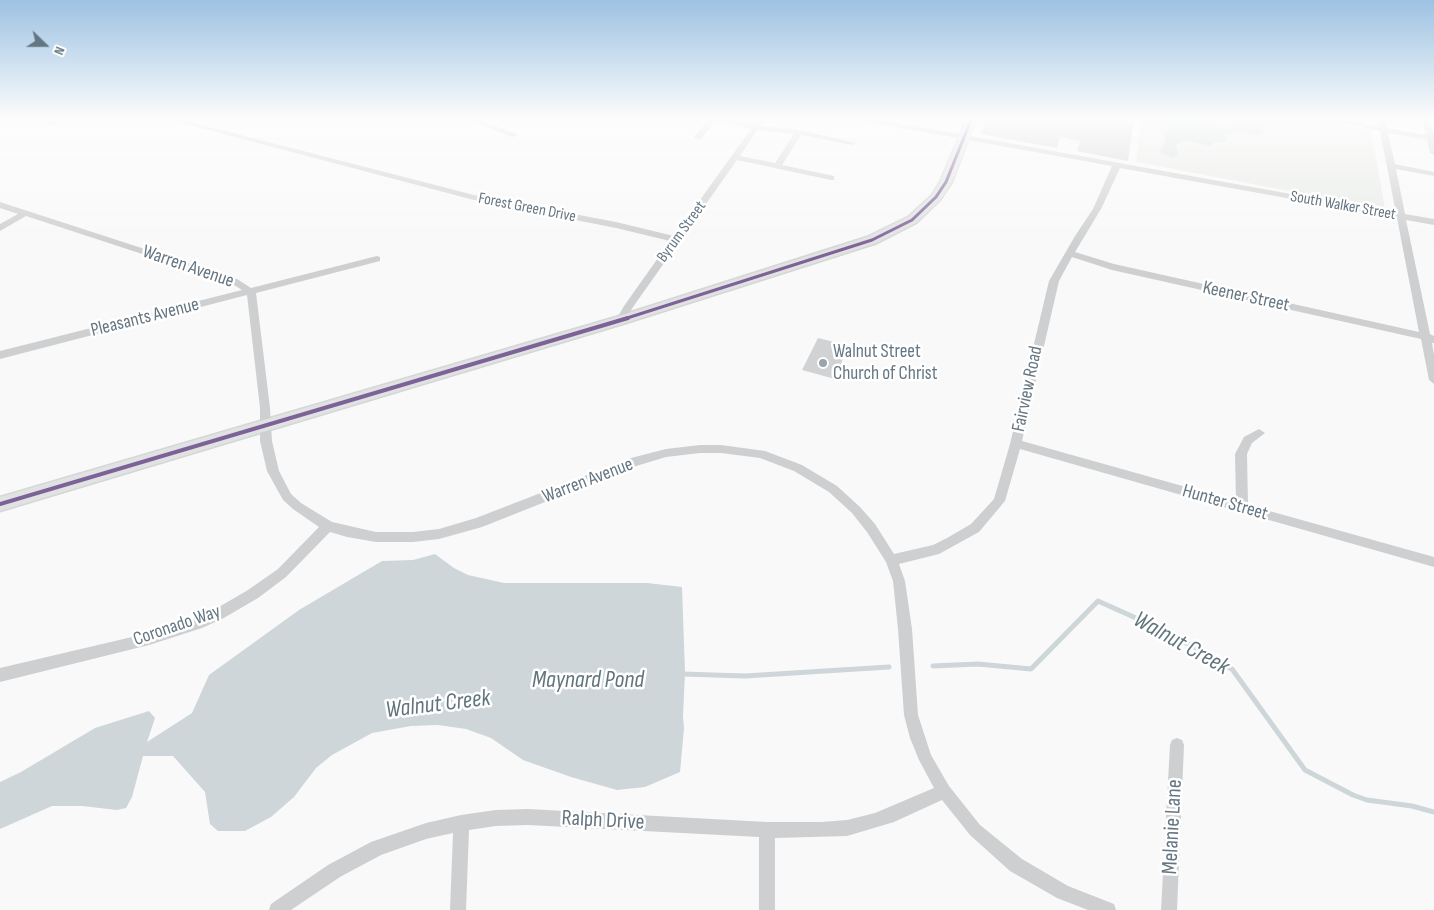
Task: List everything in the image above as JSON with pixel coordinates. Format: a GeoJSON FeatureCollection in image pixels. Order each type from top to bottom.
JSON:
{"type":"FeatureCollection","features":[{"type":"Feature","properties":{"kind":"main road"},"geometry":{"type":"LineString","coordinates":[[0,504],[621,320],[837,253],[882,236],[912,220],[938,195],[954,162]]}},
{"type":"Feature","properties":{"kind":"street","name":"Forest Green Drive"},"geometry":{"type":"LineString","coordinates":[[340,162],[482,199],[616,225],[677,240]]}},
{"type":"Feature","properties":{"kind":"street","name":"Byrum Street"},"geometry":{"type":"LineString","coordinates":[[621,320],[629,306],[732,162]]}},
{"type":"Feature","properties":{"kind":"street"},"geometry":{"type":"LineString","coordinates":[[761,162],[831,178]]}},
{"type":"Feature","properties":{"kind":"street"},"geometry":{"type":"LineString","coordinates":[[777,166],[779,162]]}},
{"type":"Feature","properties":{"kind":"street","name":"South Walker Street"},"geometry":{"type":"LineString","coordinates":[[1108,162],[1434,222]]}},
{"type":"Feature","properties":{"kind":"street"},"geometry":{"type":"LineString","coordinates":[[1390,162],[1429,338],[1434,380]]}},
{"type":"Feature","properties":{"kind":"street","name":"Fairview Road"},"geometry":{"type":"LineString","coordinates":[[891,560],[936,550],[966,534],[984,520],[999,501],[1016,444],[1047,304],[1054,281],[1097,209],[1117,164]]}},
{"type":"Feature","properties":{"kind":"street"},"geometry":{"type":"LineString","coordinates":[[1391,166],[1434,174]]}},
{"type":"Feature","properties":{"kind":"street","name":"Warren Avenue"},"geometry":{"type":"LineString","coordinates":[[0,205],[234,281],[251,292],[265,425],[273,471],[281,487],[297,506],[328,526],[347,532],[376,537],[413,537],[439,534],[478,523],[631,463],[700,448],[761,454],[784,462],[833,489],[856,510],[871,528],[891,560],[899,581],[903,600],[911,714],[917,738],[926,760],[944,791],[975,830],[1016,865],[1063,892],[1108,910]]}},
{"type":"Feature","properties":{"kind":"street"},"geometry":{"type":"LineString","coordinates":[[0,228],[25,213]]}},
{"type":"Feature","properties":{"kind":"street","name":"Keener Street"},"geometry":{"type":"LineString","coordinates":[[1069,253],[1112,267],[1429,338]]}},
{"type":"Feature","properties":{"kind":"street","name":"Pleasants Avenue"},"geometry":{"type":"LineString","coordinates":[[0,355],[377,259]]}},
{"type":"Feature","properties":{"kind":"street"},"geometry":{"type":"LineString","coordinates":[[1242,508],[1241,454],[1248,440],[1259,433]]}},
{"type":"Feature","properties":{"kind":"street","name":"Hunter Street"},"geometry":{"type":"LineString","coordinates":[[1016,444],[1434,562]]}},
{"type":"Feature","properties":{"kind":"street","name":"Coronado Way"},"geometry":{"type":"LineString","coordinates":[[0,675],[150,639],[197,624],[217,615],[253,594],[282,573],[328,526]]}},
{"type":"Feature","properties":{"kind":"street","name":"Melanie Lane"},"geometry":{"type":"LineString","coordinates":[[1169,910],[1177,745]]}},
{"type":"Feature","properties":{"kind":"street","name":"Ralph Drive"},"geometry":{"type":"LineString","coordinates":[[277,910],[334,871],[377,848],[426,831],[461,823],[496,818],[528,817],[768,830],[847,828],[894,814],[944,791]]}},
{"type":"Feature","properties":{"kind":"street"},"geometry":{"type":"LineString","coordinates":[[458,910],[461,823]]}},
{"type":"Feature","properties":{"kind":"street"},"geometry":{"type":"LineString","coordinates":[[767,910],[768,830]]}},
{"type":"Feature","properties":{"kind":"shaded area"},"geometry":{"type":"Polygon","coordinates":[[[1138,162],[1377,162],[1385,209],[1138,162]]]}},
{"type":"Feature","properties":{"kind":"water","name":"Maynard Pond"},"geometry":{"type":"Polygon","coordinates":[[[435,554],[454,568],[468,575],[504,583],[647,583],[682,587],[685,673],[684,728],[680,772],[645,787],[617,790],[571,777],[523,760],[491,738],[466,729],[438,725],[411,726],[372,733],[332,755],[316,768],[294,797],[271,817],[245,831],[218,831],[210,824],[205,792],[173,756],[143,756],[132,797],[126,808],[117,810],[82,806],[52,806],[0,829],[0,782],[21,772],[95,728],[149,711],[155,718],[147,742],[192,713],[209,675],[299,610],[382,561],[413,560],[435,554]]]}},
{"type":"Feature","properties":{"kind":"building","name":"Walnut Street Church of Christ"},"geometry":{"type":"Polygon","coordinates":[[[818,338],[846,345],[835,379],[802,370],[818,338]]]}},
{"type":"Feature","properties":{"kind":"waterway","name":"Walnut Creek"},"geometry":{"type":"LineString","coordinates":[[933,666],[978,664],[1031,669],[1098,601],[1165,631],[1232,669],[1305,770],[1353,795],[1367,800],[1412,806],[1434,812]]}},
{"type":"Feature","properties":{"kind":"waterway","name":"Walnut Creek"},"geometry":{"type":"LineString","coordinates":[[682,674],[745,676],[889,667]]}},
{"type":"Feature","properties":{"kind":"transit line"},"geometry":{"type":"LineString","coordinates":[[0,504],[621,320],[872,240],[912,220],[936,197],[946,182],[954,162]]}},
{"type":"Feature","properties":{"kind":"place","name":"Walnut Street Church of Christ"},"geometry":{"type":"Point","coordinates":[823,363]}}]}
